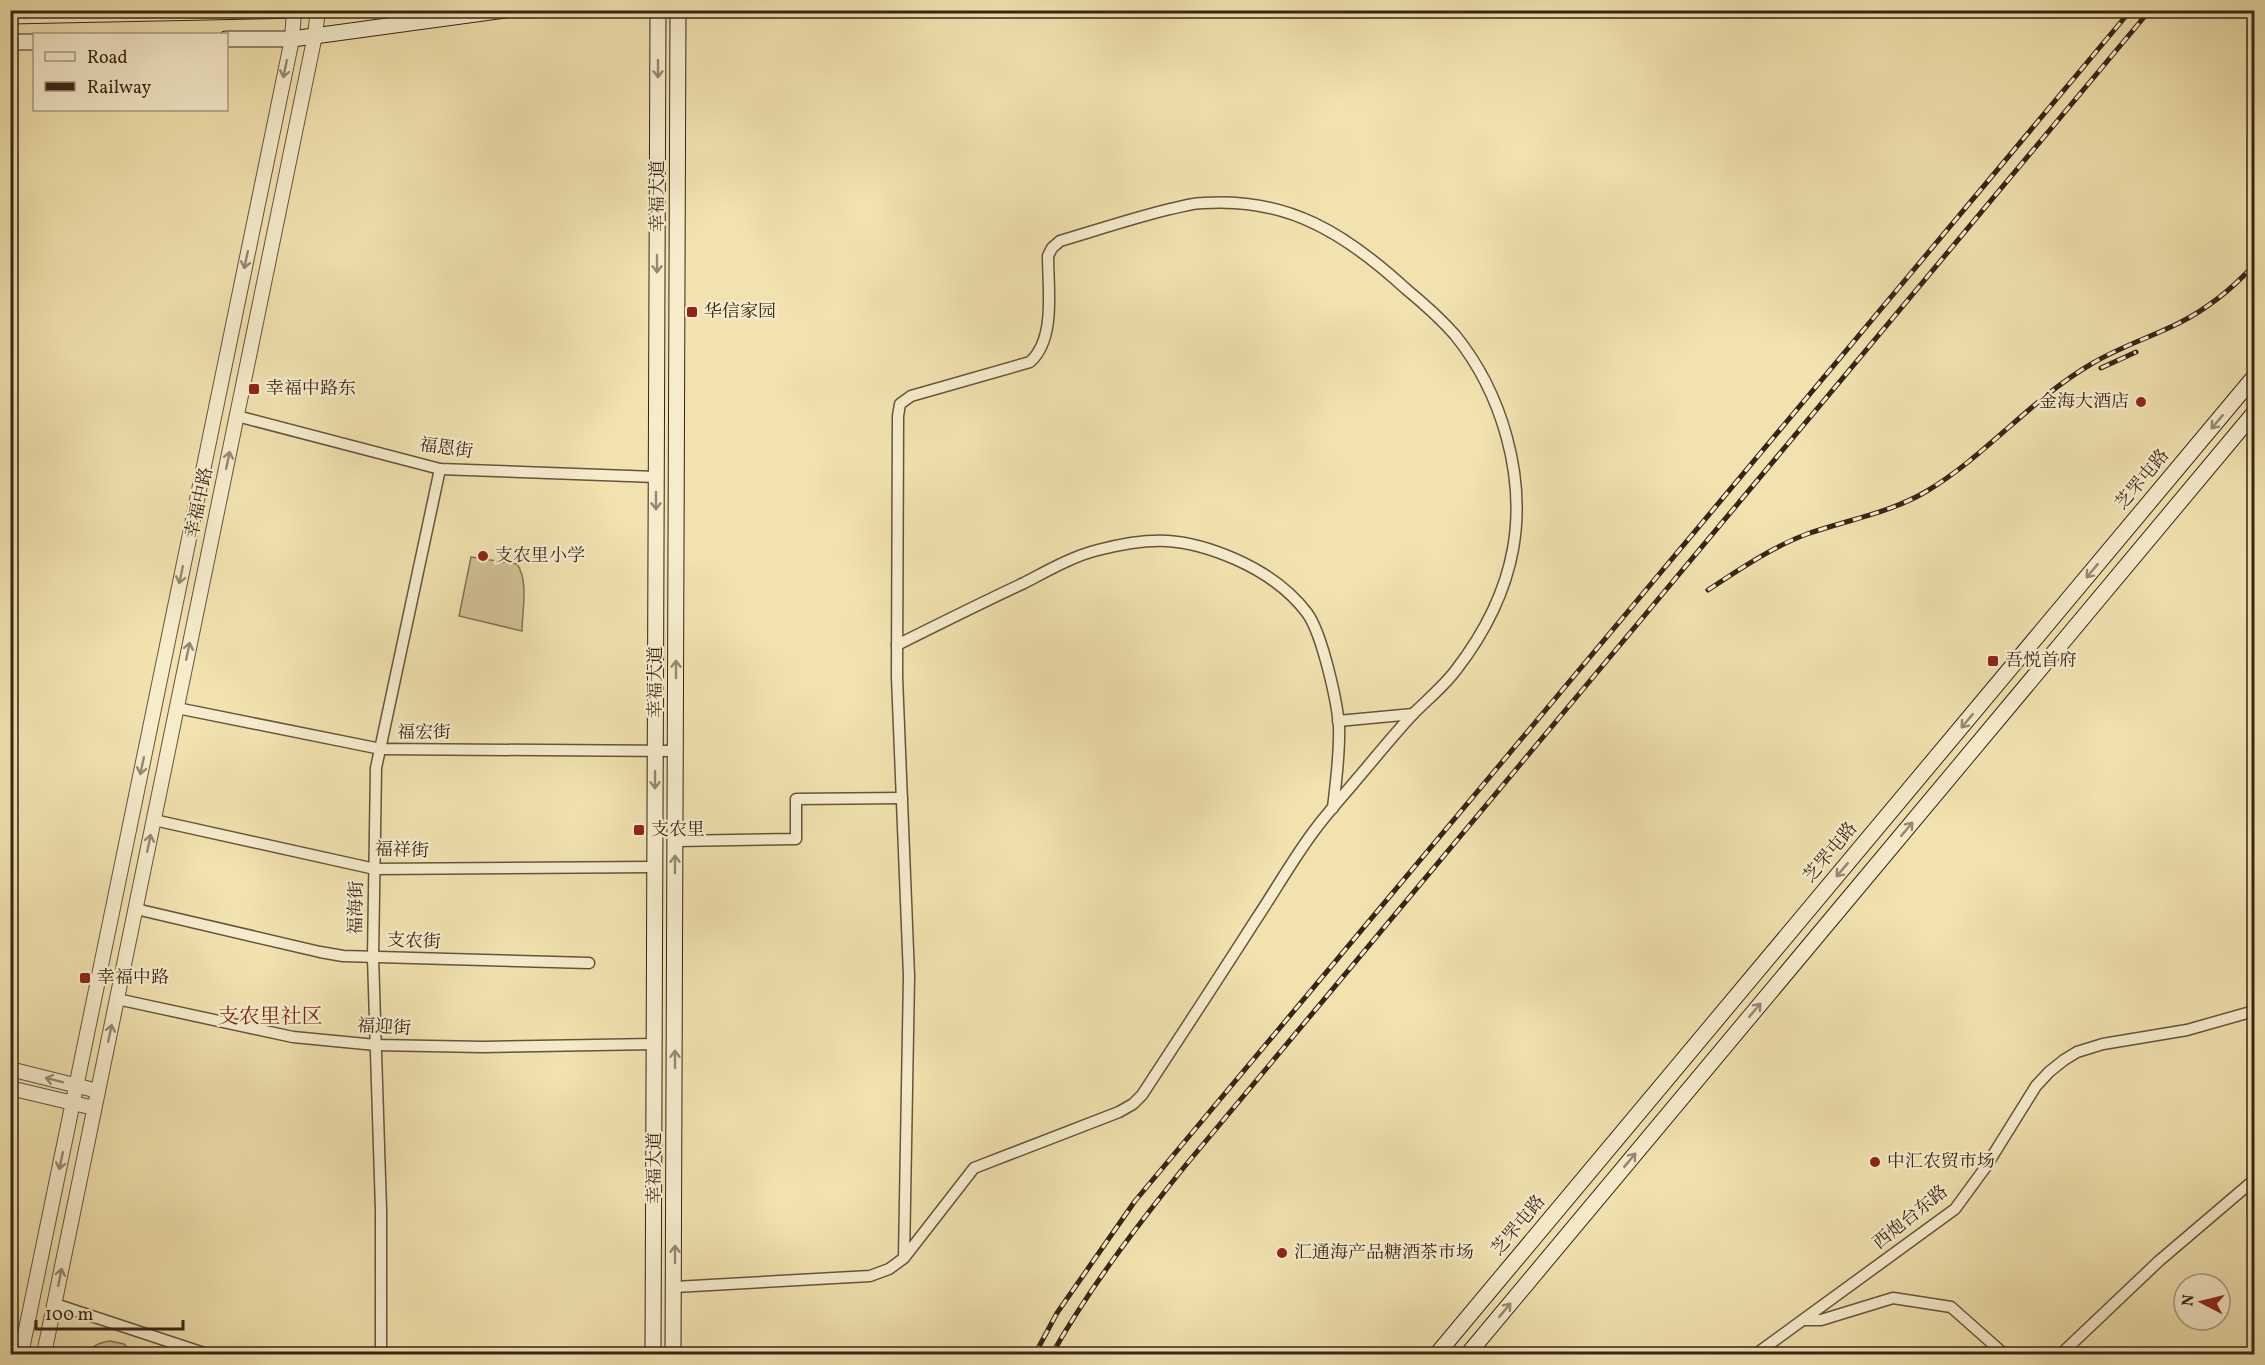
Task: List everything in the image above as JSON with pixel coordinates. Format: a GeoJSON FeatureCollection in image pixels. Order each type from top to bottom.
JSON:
{"type":"FeatureCollection","features":[{"type":"Feature","properties":{"kind":"main road"},"geometry":{"type":"LineString","coordinates":[[228,39],[292,39],[505,10]]}},
{"type":"Feature","properties":{"kind":"main road","name":"幸福大道"},"geometry":{"type":"LineString","coordinates":[[653,1354],[658,10]]}},
{"type":"Feature","properties":{"kind":"main road","name":"幸福大道"},"geometry":{"type":"LineString","coordinates":[[673,1354],[678,10]]}},
{"type":"Feature","properties":{"kind":"main road"},"geometry":{"type":"LineString","coordinates":[[10,16],[298,11]]}},
{"type":"Feature","properties":{"kind":"main road"},"geometry":{"type":"LineString","coordinates":[[10,42],[33,42]]}},
{"type":"Feature","properties":{"kind":"main road","name":"芝罘屯路"},"geometry":{"type":"LineString","coordinates":[[1437,1354],[2254,377]]}},
{"type":"Feature","properties":{"kind":"main road"},"geometry":{"type":"LineString","coordinates":[[1468,1354],[2254,413]]}},
{"type":"Feature","properties":{"kind":"street","name":"幸福中路"},"geometry":{"type":"LineString","coordinates":[[44,1354],[315,35],[318,10]]}},
{"type":"Feature","properties":{"kind":"street","name":"幸福中路"},"geometry":{"type":"LineString","coordinates":[[21,1354],[298,11]]}},
{"type":"Feature","properties":{"kind":"street"},"geometry":{"type":"LineString","coordinates":[[675,1287],[870,1276],[889,1269],[904,1258],[974,1168],[1119,1112],[1133,1104],[1142,1095],[1314,830],[1413,714],[1455,672],[1491,614],[1513,549],[1516,510],[1513,470],[1505,433],[1493,397],[1455,335],[1433,312],[1382,266],[1342,238],[1290,212],[1240,203],[1200,202],[1060,241],[1052,248],[1048,256],[1048,327],[1040,354],[1030,362],[911,396],[900,404],[898,416],[897,645],[909,976],[904,1258]]}},
{"type":"Feature","properties":{"kind":"street","name":"福恩街"},"geometry":{"type":"LineString","coordinates":[[237,416],[440,469],[656,477]]}},
{"type":"Feature","properties":{"kind":"street","name":"福海街"},"geometry":{"type":"LineString","coordinates":[[381,1354],[381,1210],[373,957],[376,768],[440,469]]}},
{"type":"Feature","properties":{"kind":"street"},"geometry":{"type":"LineString","coordinates":[[897,645],[1047,571],[1096,550],[1144,540],[1194,543],[1251,566],[1284,589],[1309,614],[1322,647],[1338,721],[1333,808]]}},
{"type":"Feature","properties":{"kind":"street","name":"福宏街"},"geometry":{"type":"LineString","coordinates":[[177,708],[381,749],[675,751]]}},
{"type":"Feature","properties":{"kind":"street"},"geometry":{"type":"LineString","coordinates":[[1338,721],[1413,714]]}},
{"type":"Feature","properties":{"kind":"street"},"geometry":{"type":"LineString","coordinates":[[675,841],[796,839],[796,799],[902,798]]}},
{"type":"Feature","properties":{"kind":"street","name":"福祥街"},"geometry":{"type":"LineString","coordinates":[[154,819],[375,869],[655,867]]}},
{"type":"Feature","properties":{"kind":"street","name":"支农街"},"geometry":{"type":"LineString","coordinates":[[136,909],[320,952],[373,957],[589,963]]}},
{"type":"Feature","properties":{"kind":"street","name":"福迎街"},"geometry":{"type":"LineString","coordinates":[[117,999],[292,1037],[376,1045],[483,1047],[654,1044]]}},
{"type":"Feature","properties":{"kind":"street","name":"西炮台东路"},"geometry":{"type":"LineString","coordinates":[[1756,1354],[1955,1209],[2036,1086],[2064,1060],[2077,1052],[2103,1044],[2187,1030],[2254,1011]]}},
{"type":"Feature","properties":{"kind":"street"},"geometry":{"type":"LineString","coordinates":[[10,1069],[98,1091]]}},
{"type":"Feature","properties":{"kind":"street"},"geometry":{"type":"LineString","coordinates":[[10,1088],[94,1108]]}},
{"type":"Feature","properties":{"kind":"street"},"geometry":{"type":"LineString","coordinates":[[2061,1354],[2159,1261],[2254,1180]]}},
{"type":"Feature","properties":{"kind":"street"},"geometry":{"type":"LineString","coordinates":[[1805,1320],[1821,1320],[1893,1299],[1951,1307],[2004,1354]]}},
{"type":"Feature","properties":{"kind":"street"},"geometry":{"type":"LineString","coordinates":[[55,1304],[207,1354]]}},
{"type":"Feature","properties":{"kind":"shaded area"},"geometry":{"type":"Polygon","coordinates":[[[471,557],[517,564],[524,587],[522,631],[459,616],[471,557]]]}},
{"type":"Feature","properties":{"kind":"shaded area"},"geometry":{"type":"Polygon","coordinates":[[[110,1341],[124,1344],[134,1354],[86,1354],[91,1348],[110,1341]]]}},
{"type":"Feature","properties":{"kind":"railway"},"geometry":{"type":"LineString","coordinates":[[1035,1354],[1057,1313],[1135,1201],[2131,10]]}},
{"type":"Feature","properties":{"kind":"railway"},"geometry":{"type":"LineString","coordinates":[[1052,1354],[1115,1257],[1185,1166],[2150,10]]}},
{"type":"Feature","properties":{"kind":"railway"},"geometry":{"type":"LineString","coordinates":[[1708,590],[1756,559],[1794,539],[1883,511],[1927,491],[1970,461],[2029,409],[2071,377],[2103,357],[2200,311],[2228,290],[2254,265]]}},
{"type":"Feature","properties":{"kind":"railway"},"geometry":{"type":"LineString","coordinates":[[2101,368],[2136,352]]}},
{"type":"Feature","properties":{"kind":"place","name":"华信家园"},"geometry":{"type":"Point","coordinates":[692,312]}},
{"type":"Feature","properties":{"kind":"place","name":"幸福中路东"},"geometry":{"type":"Point","coordinates":[254,389]}},
{"type":"Feature","properties":{"kind":"place","name":"金海大酒店"},"geometry":{"type":"Point","coordinates":[2141,402]}},
{"type":"Feature","properties":{"kind":"place","name":"支农里小学"},"geometry":{"type":"Point","coordinates":[483,556]}},
{"type":"Feature","properties":{"kind":"place","name":"吾悦首府"},"geometry":{"type":"Point","coordinates":[1993,661]}},
{"type":"Feature","properties":{"kind":"place","name":"支农里"},"geometry":{"type":"Point","coordinates":[639,830]}},
{"type":"Feature","properties":{"kind":"place","name":"幸福中路"},"geometry":{"type":"Point","coordinates":[85,978]}},
{"type":"Feature","properties":{"kind":"place","name":"中汇农贸市场"},"geometry":{"type":"Point","coordinates":[1875,1162]}},
{"type":"Feature","properties":{"kind":"place","name":"汇通海产品糖酒茶市场"},"geometry":{"type":"Point","coordinates":[1282,1253]}},
{"type":"Feature","properties":{"kind":"district","name":"支农里社区"},"geometry":{"type":"Point","coordinates":[270,1017]}}]}
